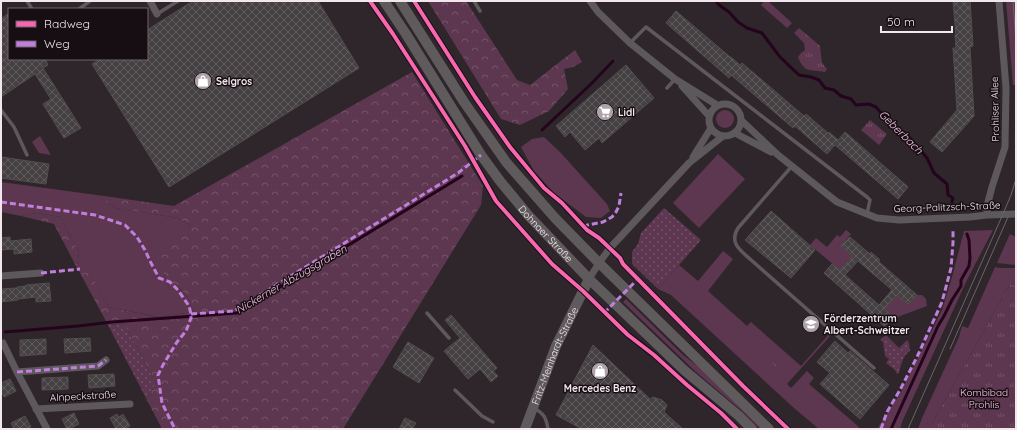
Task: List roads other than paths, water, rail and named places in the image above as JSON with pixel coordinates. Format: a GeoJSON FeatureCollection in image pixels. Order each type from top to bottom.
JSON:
{"type":"FeatureCollection","features":[{"type":"Feature","properties":{"kind":"main road","name":"Dohnaer Straße"},"geometry":{"type":"LineString","coordinates":[[384,1],[481,155],[528,215],[589,279],[684,370],[739,416],[752,429]]}},
{"type":"Feature","properties":{"kind":"main road","name":"Dohnaer Straße"},"geometry":{"type":"LineString","coordinates":[[400,1],[464,102],[506,162],[555,218],[599,263],[770,429]]}},
{"type":"Feature","properties":{"kind":"main road","name":"Fritz-Meinhardt-Straße"},"geometry":{"type":"LineString","coordinates":[[525,429],[556,346],[589,279]]}},
{"type":"Feature","properties":{"kind":"street"},"geometry":{"type":"LineString","coordinates":[[150,1],[157,14]]}},
{"type":"Feature","properties":{"kind":"street","name":"Georg-Palitzsch-Straße"},"geometry":{"type":"LineString","coordinates":[[590,1],[598,12],[630,43],[675,79],[717,105],[726,103],[738,109],[741,114],[742,121],[778,155],[837,202],[878,218],[900,220],[970,217],[987,214],[1016,214]]}},
{"type":"Feature","properties":{"kind":"street","name":"Prohliser Allee"},"geometry":{"type":"LineString","coordinates":[[987,214],[987,206],[992,187],[1005,147],[1006,88],[999,1]]}},
{"type":"Feature","properties":{"kind":"street","name":"Georg-Palitzsch-Straße"},"geometry":{"type":"LineString","coordinates":[[675,79],[709,116]]}},
{"type":"Feature","properties":{"kind":"street"},"geometry":{"type":"LineString","coordinates":[[717,105],[711,110],[709,121],[711,128],[718,134],[729,136],[735,133],[742,121]]}},
{"type":"Feature","properties":{"kind":"street"},"geometry":{"type":"LineString","coordinates":[[689,164],[711,128]]}},
{"type":"Feature","properties":{"kind":"street","name":"Georg-Palitzsch-Straße"},"geometry":{"type":"LineString","coordinates":[[735,133],[778,155]]}},
{"type":"Feature","properties":{"kind":"street"},"geometry":{"type":"LineString","coordinates":[[599,263],[614,244],[689,164],[723,136]]}},
{"type":"Feature","properties":{"kind":"street","name":"Fritz-Meinhardt-Straße"},"geometry":{"type":"LineString","coordinates":[[589,279],[599,263]]}},
{"type":"Feature","properties":{"kind":"street"},"geometry":{"type":"LineString","coordinates":[[1,276],[41,273]]}},
{"type":"Feature","properties":{"kind":"street","name":"Alnpeckstraße"},"geometry":{"type":"LineString","coordinates":[[3,343],[47,429]]}},
{"type":"Feature","properties":{"kind":"street"},"geometry":{"type":"LineString","coordinates":[[17,372],[98,366],[106,360]]}},
{"type":"Feature","properties":{"kind":"street","name":"Alnpeckstraße"},"geometry":{"type":"LineString","coordinates":[[36,409],[130,404]]}},
{"type":"Feature","properties":{"kind":"lane"},"geometry":{"type":"LineString","coordinates":[[80,8],[90,1]]}},
{"type":"Feature","properties":{"kind":"lane"},"geometry":{"type":"LineString","coordinates":[[157,14],[178,1]]}},
{"type":"Feature","properties":{"kind":"lane"},"geometry":{"type":"LineString","coordinates":[[474,1],[480,11]]}},
{"type":"Feature","properties":{"kind":"lane"},"geometry":{"type":"LineString","coordinates":[[630,43],[646,27],[867,197],[870,200],[870,203],[867,214]]}},
{"type":"Feature","properties":{"kind":"lane"},"geometry":{"type":"LineString","coordinates":[[667,88],[675,79]]}},
{"type":"Feature","properties":{"kind":"lane"},"geometry":{"type":"LineString","coordinates":[[1,110],[14,127],[27,155]]}},
{"type":"Feature","properties":{"kind":"lane"},"geometry":{"type":"LineString","coordinates":[[792,166],[738,228],[735,236],[736,244],[750,259],[874,368]]}},
{"type":"Feature","properties":{"kind":"lane"},"geometry":{"type":"LineString","coordinates":[[427,313],[449,338]]}},
{"type":"Feature","properties":{"kind":"lane"},"geometry":{"type":"LineString","coordinates":[[455,390],[482,416],[493,422]]}},
{"type":"Feature","properties":{"kind":"lane"},"geometry":{"type":"LineString","coordinates":[[533,407],[545,417],[548,429]]}},
{"type":"Feature","properties":{"kind":"waterway","name":"Geberbach"},"geometry":{"type":"LineString","coordinates":[[716,1],[738,22],[747,28],[762,33],[780,57],[799,75],[819,80],[825,88],[834,90],[841,96],[851,99],[856,105],[869,104],[876,107],[887,120],[909,137],[927,158],[934,173],[947,184],[948,195],[953,198],[952,202]]}},
{"type":"Feature","properties":{"kind":"waterway"},"geometry":{"type":"LineString","coordinates":[[542,130],[613,61]]}},
{"type":"Feature","properties":{"kind":"waterway","name":"Nickerner Abzugsgraben"},"geometry":{"type":"LineString","coordinates":[[5,332],[112,322],[237,313],[462,176]]}},
{"type":"Feature","properties":{"kind":"waterway","name":"Geberbach"},"geometry":{"type":"LineString","coordinates":[[891,429],[938,326],[961,286],[961,280],[969,266],[969,240],[967,234]]}},
{"type":"Feature","properties":{"kind":"tram line"},"geometry":{"type":"LineString","coordinates":[[1013,1],[1016,42]]}},
{"type":"Feature","properties":{"kind":"tram line"},"geometry":{"type":"LineString","coordinates":[[908,429],[1003,214],[1016,179]]}},
{"type":"Feature","properties":{"kind":"tram line"},"geometry":{"type":"LineString","coordinates":[[950,349],[1008,217]]}},
{"type":"Feature","properties":{"kind":"place","name":"Selgros"},"geometry":{"type":"Point","coordinates":[203,81]}},
{"type":"Feature","properties":{"kind":"place","name":"Lidl"},"geometry":{"type":"Point","coordinates":[605,112]}},
{"type":"Feature","properties":{"kind":"place","name":"Förderzentrum Albert-Schweitzer"},"geometry":{"type":"Point","coordinates":[811,324]}},
{"type":"Feature","properties":{"kind":"place","name":"Mercedes Benz"},"geometry":{"type":"Point","coordinates":[600,371]}},
{"type":"Feature","properties":{"kind":"park label","name":"Kombibad Prohlis"},"geometry":{"type":"Point","coordinates":[984,398]}}]}
